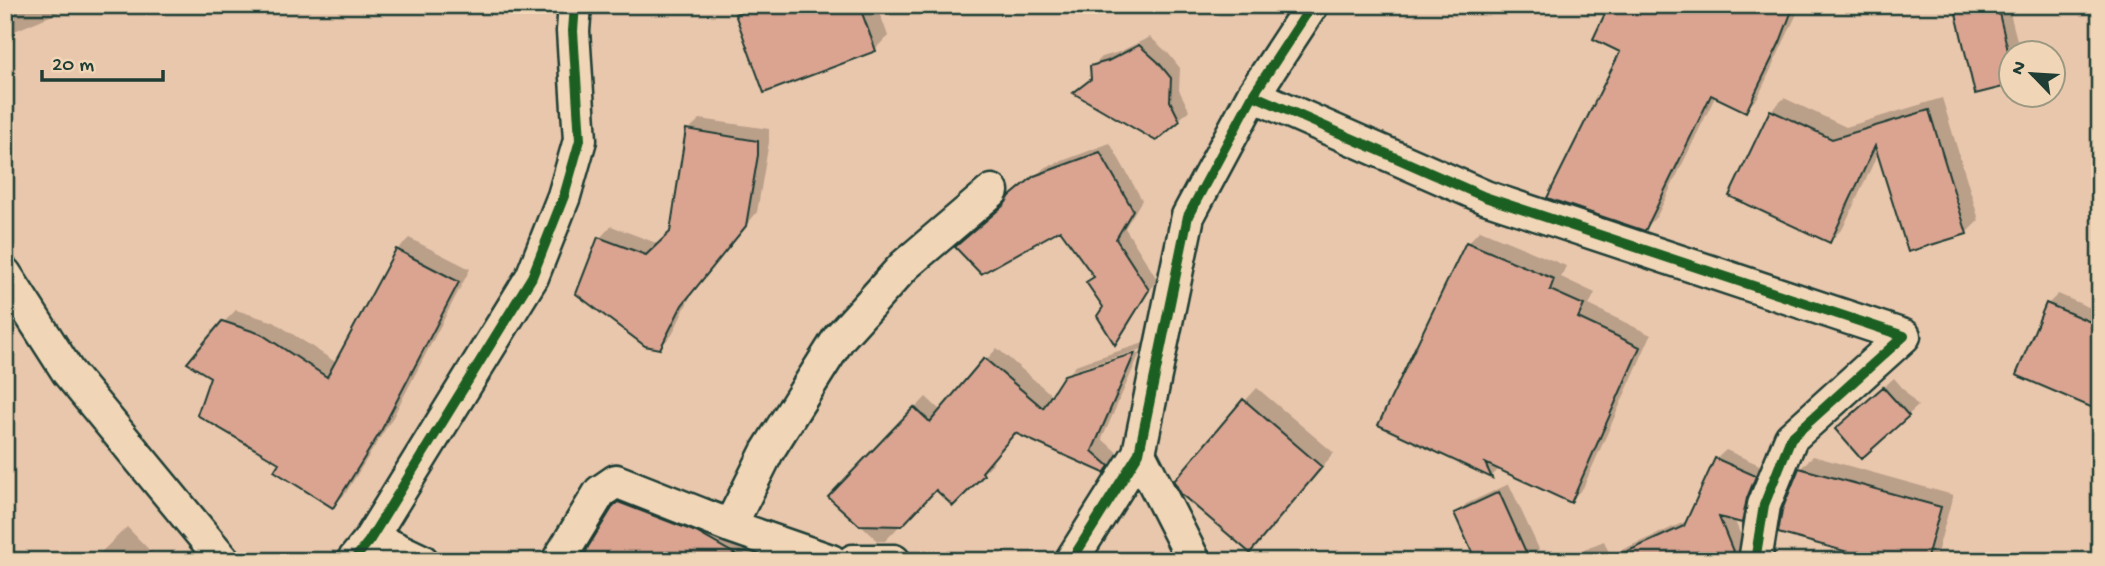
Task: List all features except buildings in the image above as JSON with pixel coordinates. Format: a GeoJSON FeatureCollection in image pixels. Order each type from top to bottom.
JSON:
{"type":"FeatureCollection","features":[{"type":"Feature","properties":{"kind":"street"},"geometry":{"type":"LineString","coordinates":[[361,551],[532,277],[564,196],[580,140],[573,31],[575,5]]}},
{"type":"Feature","properties":{"kind":"street"},"geometry":{"type":"LineString","coordinates":[[1071,561],[1139,453],[1188,216],[1254,95],[1312,5]]}},
{"type":"Feature","properties":{"kind":"street"},"geometry":{"type":"LineString","coordinates":[[1254,95],[1485,197],[1904,336],[1791,438],[1764,505],[1755,561]]}},
{"type":"Feature","properties":{"kind":"street"},"geometry":{"type":"LineString","coordinates":[[730,526],[767,452],[839,338],[905,265],[992,191]]}},
{"type":"Feature","properties":{"kind":"street"},"geometry":{"type":"LineString","coordinates":[[5,274],[68,372],[224,561]]}},
{"type":"Feature","properties":{"kind":"street"},"geometry":{"type":"LineString","coordinates":[[1139,453],[1194,561]]}},
{"type":"Feature","properties":{"kind":"street"},"geometry":{"type":"LineString","coordinates":[[558,561],[600,492],[615,481],[730,526],[831,561]]}},
{"type":"Feature","properties":{"kind":"street"},"geometry":{"type":"LineString","coordinates":[[361,551],[384,543],[422,561]]}},
{"type":"Feature","properties":{"kind":"street"},"geometry":{"type":"LineString","coordinates":[[853,561],[894,561]]}},
{"type":"Feature","properties":{"kind":"cycle path"},"geometry":{"type":"LineString","coordinates":[[353,561],[369,541],[532,277],[564,196],[580,140],[573,31],[575,5]]}},
{"type":"Feature","properties":{"kind":"cycle path"},"geometry":{"type":"LineString","coordinates":[[1071,561],[1139,453],[1188,216],[1253,95],[1312,5]]}},
{"type":"Feature","properties":{"kind":"cycle path"},"geometry":{"type":"LineString","coordinates":[[1253,95],[1485,197],[1904,336],[1791,438],[1764,505],[1755,561]]}}]}
